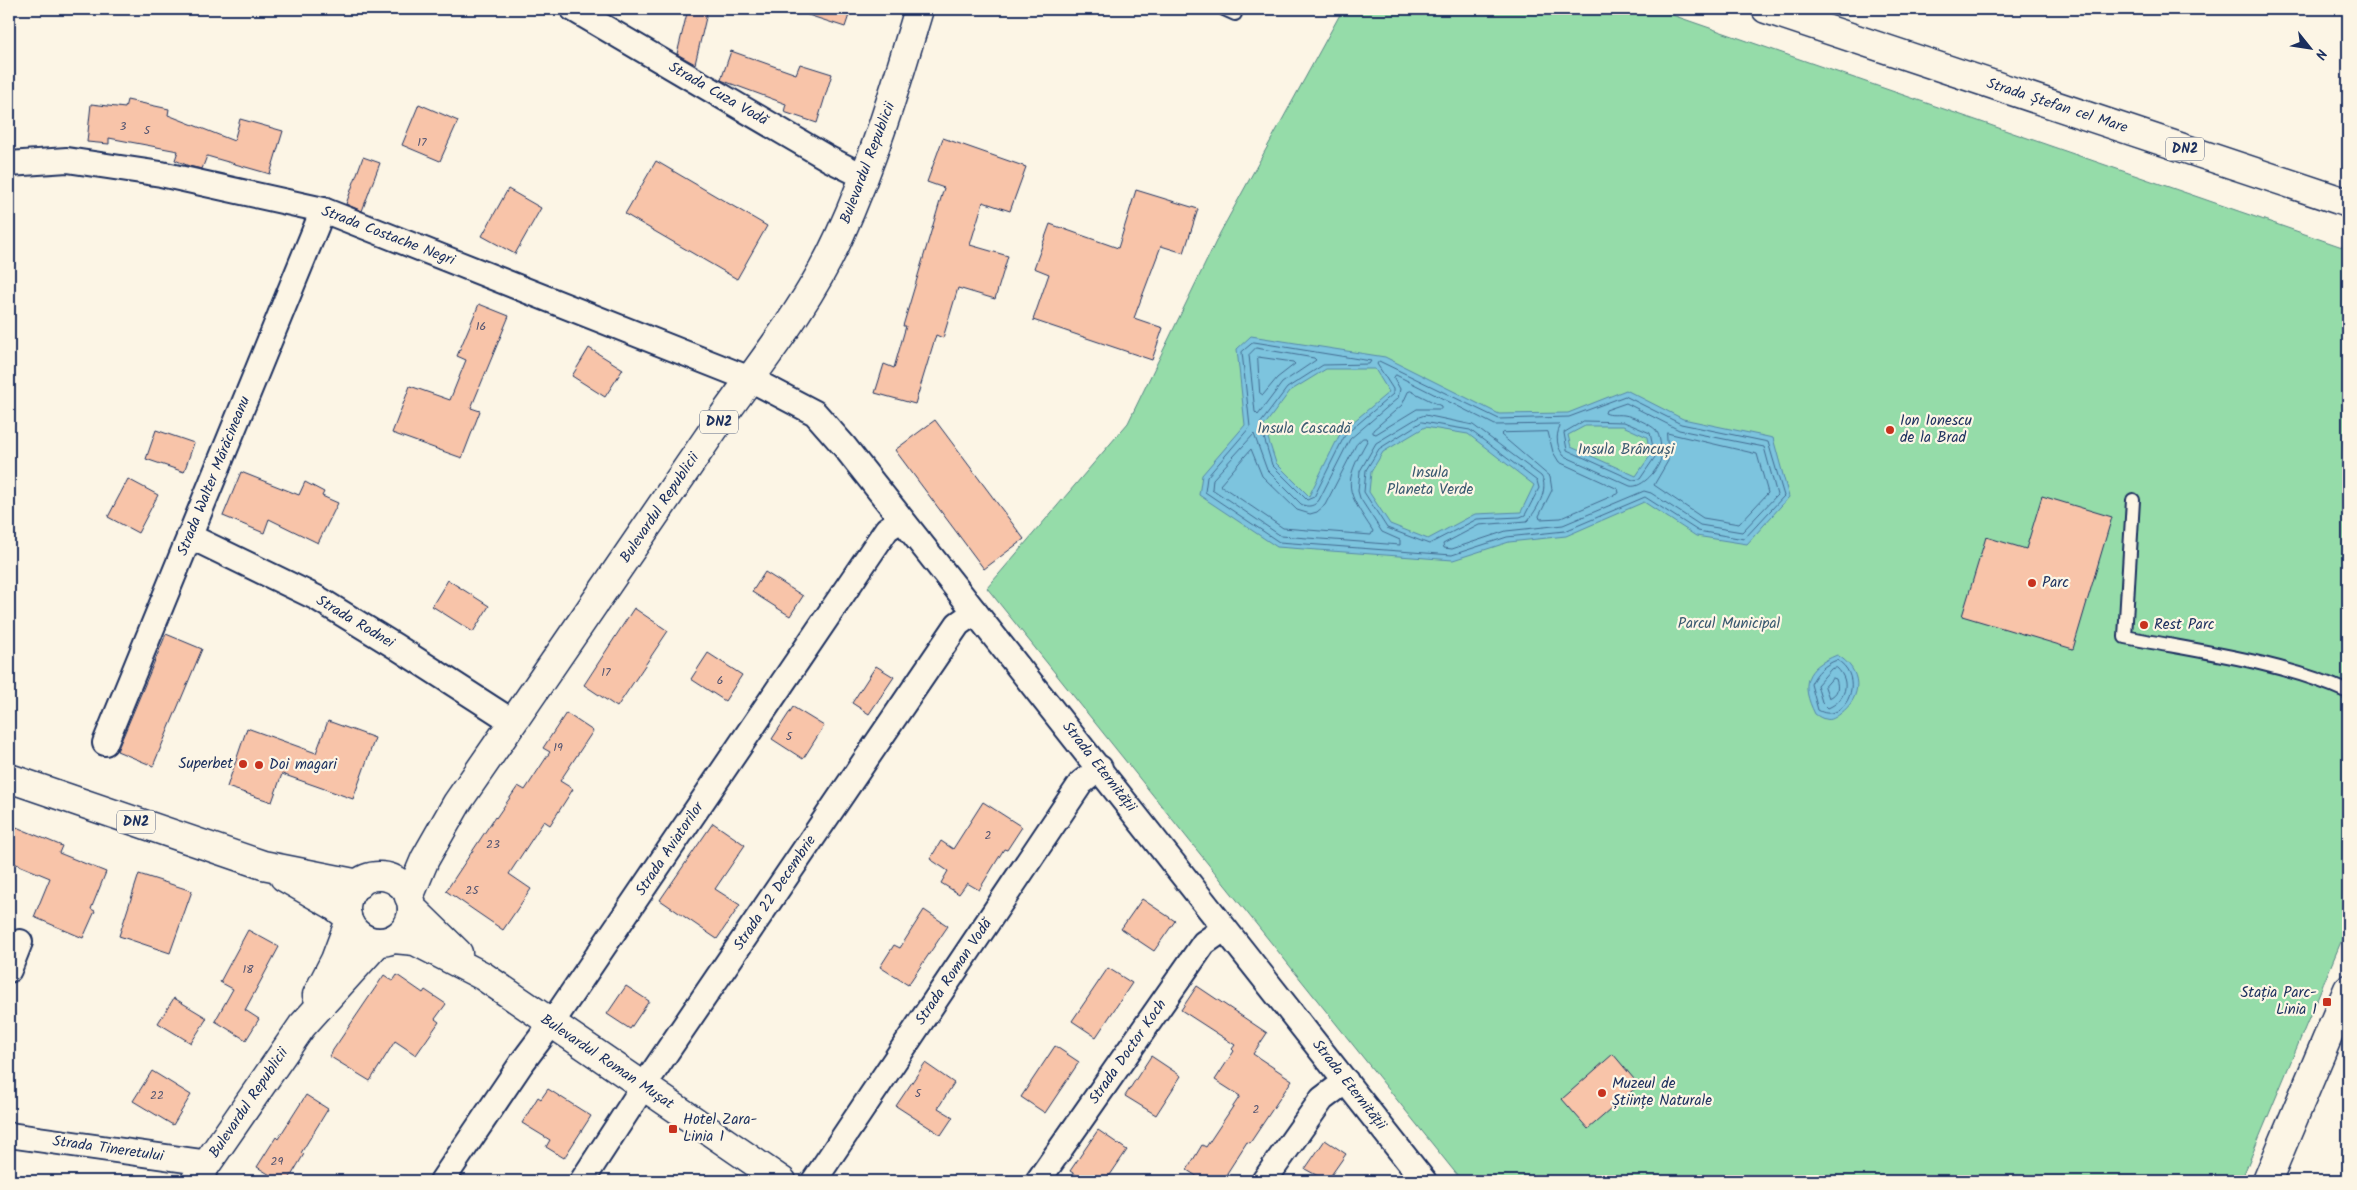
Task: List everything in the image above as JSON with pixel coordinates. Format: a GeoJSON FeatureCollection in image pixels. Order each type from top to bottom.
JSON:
{"type":"FeatureCollection","features":[{"type":"Feature","properties":{"kind":"main road","name":"Bulevardul Republicii"},"geometry":{"type":"LineString","coordinates":[[411,902],[425,859],[457,803],[800,309],[839,238],[864,177],[883,128],[919,9]]}},
{"type":"Feature","properties":{"kind":"main road","name":"Strada Ștefan cel Mare"},"geometry":{"type":"LineString","coordinates":[[1766,9],[2348,203]]}},
{"type":"Feature","properties":{"kind":"main road","name":"DN2"},"geometry":{"type":"LineString","coordinates":[[9,778],[263,865],[359,884],[376,877],[386,877]]}},
{"type":"Feature","properties":{"kind":"main road","name":"Bulevardul Republicii"},"geometry":{"type":"LineString","coordinates":[[386,877],[457,803]]}},
{"type":"Feature","properties":{"kind":"main road","name":"DN2"},"geometry":{"type":"LineString","coordinates":[[263,865],[333,905],[348,919],[361,936],[386,940],[407,926],[411,902]]}},
{"type":"Feature","properties":{"kind":"main road"},"geometry":{"type":"LineString","coordinates":[[386,877],[400,884],[411,902]]}},
{"type":"Feature","properties":{"kind":"main road"},"geometry":{"type":"LineString","coordinates":[[348,919],[348,898],[359,884]]}},
{"type":"Feature","properties":{"kind":"main road","name":"Bulevardul Roman Mușat"},"geometry":{"type":"LineString","coordinates":[[411,902],[482,976]]}},
{"type":"Feature","properties":{"kind":"main road","name":"Bulevardul Republicii"},"geometry":{"type":"LineString","coordinates":[[201,1172],[302,1026],[335,960],[348,919]]}},
{"type":"Feature","properties":{"kind":"main road","name":"Bulevardul Republicii"},"geometry":{"type":"LineString","coordinates":[[302,1026],[386,940]]}},
{"type":"Feature","properties":{"kind":"main road","name":"Bulevardul Roman Mușat"},"geometry":{"type":"LineString","coordinates":[[386,940],[415,941],[482,976],[782,1181]]}},
{"type":"Feature","properties":{"kind":"main road"},"geometry":{"type":"LineString","coordinates":[[2267,1181],[2348,989]]}},
{"type":"Feature","properties":{"kind":"street","name":"Strada Cuza Vodă"},"geometry":{"type":"LineString","coordinates":[[573,9],[829,159],[864,177]]}},
{"type":"Feature","properties":{"kind":"street","name":"Strada Costache Negri"},"geometry":{"type":"LineString","coordinates":[[9,164],[66,160],[161,174],[324,210],[750,379]]}},
{"type":"Feature","properties":{"kind":"street","name":"Strada Walter Mărăcineanu"},"geometry":{"type":"LineString","coordinates":[[105,743],[324,210]]}},
{"type":"Feature","properties":{"kind":"street","name":"Strada Eternității"},"geometry":{"type":"LineString","coordinates":[[750,379],[816,413],[844,446],[1424,1181]]}},
{"type":"Feature","properties":{"kind":"street","name":"Strada Aviatorilor"},"geometry":{"type":"LineString","coordinates":[[442,1181],[521,1064],[552,1024],[887,530],[901,520]]}},
{"type":"Feature","properties":{"kind":"street","name":"Strada Rodnei"},"geometry":{"type":"LineString","coordinates":[[189,536],[317,598],[513,722]]}},
{"type":"Feature","properties":{"kind":"street","name":"Strada 22 Decembrie"},"geometry":{"type":"LineString","coordinates":[[582,1181],[643,1087],[958,624],[975,612]]}},
{"type":"Feature","properties":{"kind":"street","name":"Strada Roman Vodă"},"geometry":{"type":"LineString","coordinates":[[814,1181],[1081,783],[1100,768]]}},
{"type":"Feature","properties":{"kind":"street","name":"Strada Doctor Koch"},"geometry":{"type":"LineString","coordinates":[[1038,1181],[1204,943],[1224,929]]}},
{"type":"Feature","properties":{"kind":"street"},"geometry":{"type":"LineString","coordinates":[[9,970],[20,942]]}},
{"type":"Feature","properties":{"kind":"street"},"geometry":{"type":"LineString","coordinates":[[1264,1181],[1322,1099],[1346,1081]]}},
{"type":"Feature","properties":{"kind":"street","name":"Strada Tineretului"},"geometry":{"type":"LineString","coordinates":[[9,1135],[201,1172]]}},
{"type":"Feature","properties":{"kind":"lane"},"geometry":{"type":"LineString","coordinates":[[2133,500],[2125,637],[2250,661],[2330,684],[2348,692]]}},
{"type":"Feature","properties":{"kind":"green space","name":"Parcul Municipal"},"geometry":{"type":"Polygon","coordinates":[[[1343,9],[1655,9],[2348,249],[2348,925],[2241,1181],[1462,1181],[987,588],[1128,423],[1220,233],[1343,9]]]}},
{"type":"Feature","properties":{"kind":"water"},"geometry":{"type":"Polygon","coordinates":[[[1251,336],[1385,357],[1499,414],[1568,413],[1626,390],[1683,419],[1773,438],[1789,497],[1747,544],[1696,536],[1644,502],[1566,536],[1509,542],[1453,560],[1277,547],[1199,495],[1202,475],[1245,425],[1237,349],[1251,336]],[[1326,369],[1290,391],[1264,426],[1276,463],[1309,496],[1341,432],[1389,392],[1375,369],[1326,369]],[[1585,426],[1568,435],[1571,447],[1636,476],[1650,456],[1647,437],[1623,426],[1585,426]],[[1425,427],[1383,452],[1371,472],[1369,492],[1390,524],[1428,539],[1475,514],[1521,512],[1534,485],[1468,434],[1425,427]]]}},
{"type":"Feature","properties":{"kind":"water"},"geometry":{"type":"Polygon","coordinates":[[[1837,655],[1852,668],[1857,684],[1856,692],[1848,707],[1840,714],[1832,719],[1822,718],[1815,714],[1810,703],[1807,686],[1808,678],[1818,665],[1837,655]]]}},
{"type":"Feature","properties":{"kind":"building"},"geometry":{"type":"Polygon","coordinates":[[[688,9],[708,9],[695,64],[677,54],[688,9]]]}},
{"type":"Feature","properties":{"kind":"building"},"geometry":{"type":"Polygon","coordinates":[[[800,9],[851,9],[845,27],[799,12],[800,9]]]}},
{"type":"Feature","properties":{"kind":"building"},"geometry":{"type":"Polygon","coordinates":[[[731,51],[796,74],[800,64],[832,74],[817,123],[784,112],[786,104],[721,80],[731,51]]]}},
{"type":"Feature","properties":{"kind":"building"},"geometry":{"type":"Polygon","coordinates":[[[127,100],[169,109],[168,115],[234,141],[240,119],[283,131],[270,174],[207,156],[202,169],[175,160],[178,151],[109,138],[109,144],[87,142],[91,104],[125,108],[127,100]]]}},
{"type":"Feature","properties":{"kind":"building"},"geometry":{"type":"Polygon","coordinates":[[[419,104],[458,121],[440,161],[402,145],[419,104]]]}},
{"type":"Feature","properties":{"kind":"building"},"geometry":{"type":"Polygon","coordinates":[[[943,138],[1026,167],[1010,211],[983,202],[970,245],[1008,256],[995,299],[958,288],[943,338],[936,335],[915,404],[875,393],[884,364],[894,368],[906,326],[903,326],[944,188],[927,182],[943,138]]]}},
{"type":"Feature","properties":{"kind":"building"},"geometry":{"type":"Polygon","coordinates":[[[363,157],[380,163],[362,211],[346,204],[363,157]]]}},
{"type":"Feature","properties":{"kind":"building"},"geometry":{"type":"Polygon","coordinates":[[[656,161],[767,226],[737,279],[625,214],[656,161]]]}},
{"type":"Feature","properties":{"kind":"building"},"geometry":{"type":"Polygon","coordinates":[[[508,189],[541,208],[515,254],[482,236],[508,189]]]}},
{"type":"Feature","properties":{"kind":"building"},"geometry":{"type":"Polygon","coordinates":[[[1136,190],[1198,209],[1184,253],[1161,246],[1134,318],[1163,328],[1152,360],[1033,320],[1049,274],[1034,268],[1050,224],[1118,248],[1136,190]]]}},
{"type":"Feature","properties":{"kind":"building"},"geometry":{"type":"Polygon","coordinates":[[[479,304],[509,316],[471,408],[480,411],[462,458],[392,433],[410,386],[450,400],[466,360],[457,356],[479,304]]]}},
{"type":"Feature","properties":{"kind":"building"},"geometry":{"type":"Polygon","coordinates":[[[589,348],[623,369],[605,397],[572,376],[589,348]]]}},
{"type":"Feature","properties":{"kind":"building"},"geometry":{"type":"Polygon","coordinates":[[[935,420],[1024,539],[984,569],[895,450],[935,420]]]}},
{"type":"Feature","properties":{"kind":"building"},"geometry":{"type":"Polygon","coordinates":[[[156,430],[194,443],[184,472],[146,459],[156,430]]]}},
{"type":"Feature","properties":{"kind":"building"},"geometry":{"type":"Polygon","coordinates":[[[241,472],[299,495],[305,482],[324,492],[322,496],[338,503],[318,543],[269,519],[264,533],[223,516],[241,472]]]}},
{"type":"Feature","properties":{"kind":"building"},"geometry":{"type":"Polygon","coordinates":[[[128,479],[158,495],[138,533],[108,517],[128,479]]]}},
{"type":"Feature","properties":{"kind":"building","name":"Parc"},"geometry":{"type":"Polygon","coordinates":[[[2042,496],[2112,517],[2073,649],[1962,616],[1986,537],[2026,549],[2042,496]]]}},
{"type":"Feature","properties":{"kind":"building"},"geometry":{"type":"Polygon","coordinates":[[[765,572],[803,596],[790,616],[752,592],[765,572]]]}},
{"type":"Feature","properties":{"kind":"building"},"geometry":{"type":"Polygon","coordinates":[[[448,580],[489,606],[473,632],[432,606],[448,580]]]}},
{"type":"Feature","properties":{"kind":"building"},"geometry":{"type":"Polygon","coordinates":[[[634,608],[668,631],[617,707],[584,685],[634,608]]]}},
{"type":"Feature","properties":{"kind":"building"},"geometry":{"type":"Polygon","coordinates":[[[166,634],[202,649],[153,766],[117,751],[166,634]]]}},
{"type":"Feature","properties":{"kind":"building"},"geometry":{"type":"Polygon","coordinates":[[[708,653],[742,675],[725,701],[691,679],[708,653]]]}},
{"type":"Feature","properties":{"kind":"building"},"geometry":{"type":"Polygon","coordinates":[[[876,666],[894,677],[869,714],[852,703],[876,666]]]}},
{"type":"Feature","properties":{"kind":"building"},"geometry":{"type":"Polygon","coordinates":[[[793,707],[824,726],[803,759],[772,739],[793,707]]]}},
{"type":"Feature","properties":{"kind":"building"},"geometry":{"type":"Polygon","coordinates":[[[566,713],[593,731],[560,781],[573,789],[550,825],[544,821],[509,874],[531,889],[503,930],[446,891],[518,786],[525,790],[550,752],[543,748],[566,713]]]}},
{"type":"Feature","properties":{"kind":"building"},"geometry":{"type":"Polygon","coordinates":[[[328,721],[375,738],[353,799],[282,774],[272,802],[227,787],[247,728],[316,753],[328,721]]]}},
{"type":"Feature","properties":{"kind":"building"},"geometry":{"type":"Polygon","coordinates":[[[983,802],[1022,827],[1007,850],[1004,849],[979,890],[967,883],[959,894],[941,883],[948,871],[930,859],[941,841],[953,849],[983,802]]]}},
{"type":"Feature","properties":{"kind":"building"},"geometry":{"type":"Polygon","coordinates":[[[713,823],[745,845],[715,889],[740,905],[717,939],[660,900],[713,823]]]}},
{"type":"Feature","properties":{"kind":"building"},"geometry":{"type":"Polygon","coordinates":[[[9,824],[62,846],[59,853],[106,872],[91,909],[95,911],[83,938],[34,917],[50,878],[9,861],[9,824]]]}},
{"type":"Feature","properties":{"kind":"building"},"geometry":{"type":"Polygon","coordinates":[[[139,874],[192,891],[170,953],[119,936],[139,874]]]}},
{"type":"Feature","properties":{"kind":"building"},"geometry":{"type":"Polygon","coordinates":[[[1142,899],[1175,921],[1154,951],[1121,929],[1142,899]]]}},
{"type":"Feature","properties":{"kind":"building"},"geometry":{"type":"Polygon","coordinates":[[[924,910],[948,926],[908,985],[880,967],[894,945],[900,948],[924,910]]]}},
{"type":"Feature","properties":{"kind":"building"},"geometry":{"type":"Polygon","coordinates":[[[248,930],[279,947],[245,1010],[259,1019],[246,1040],[215,1021],[233,989],[220,982],[248,930]]]}},
{"type":"Feature","properties":{"kind":"building"},"geometry":{"type":"Polygon","coordinates":[[[1108,968],[1132,983],[1096,1037],[1072,1021],[1108,968]]]}},
{"type":"Feature","properties":{"kind":"building"},"geometry":{"type":"Polygon","coordinates":[[[384,975],[393,981],[397,975],[423,993],[425,990],[446,1004],[435,1019],[439,1022],[416,1055],[395,1041],[370,1081],[329,1056],[384,975]]]}},
{"type":"Feature","properties":{"kind":"building"},"geometry":{"type":"Polygon","coordinates":[[[626,986],[649,1001],[630,1029],[607,1014],[626,986]]]}},
{"type":"Feature","properties":{"kind":"building"},"geometry":{"type":"Polygon","coordinates":[[[1197,986],[1267,1033],[1253,1054],[1292,1080],[1250,1143],[1247,1142],[1222,1181],[1204,1181],[1187,1170],[1202,1145],[1206,1147],[1240,1096],[1215,1080],[1234,1051],[1232,1049],[1235,1045],[1181,1010],[1197,986]]]}},
{"type":"Feature","properties":{"kind":"building"},"geometry":{"type":"Polygon","coordinates":[[[174,998],[207,1018],[191,1043],[158,1023],[174,998]]]}},
{"type":"Feature","properties":{"kind":"building"},"geometry":{"type":"Polygon","coordinates":[[[1055,1046],[1079,1062],[1045,1113],[1021,1097],[1055,1046]]]}},
{"type":"Feature","properties":{"kind":"building"},"geometry":{"type":"Polygon","coordinates":[[[1613,1054],[1639,1085],[1588,1129],[1562,1099],[1613,1054]]]}},
{"type":"Feature","properties":{"kind":"building"},"geometry":{"type":"Polygon","coordinates":[[[1151,1056],[1181,1076],[1156,1115],[1125,1096],[1151,1056]]]}},
{"type":"Feature","properties":{"kind":"building"},"geometry":{"type":"Polygon","coordinates":[[[925,1063],[954,1083],[938,1108],[953,1117],[941,1135],[896,1106],[925,1063]]]}},
{"type":"Feature","properties":{"kind":"building"},"geometry":{"type":"Polygon","coordinates":[[[152,1071],[191,1095],[173,1125],[133,1101],[152,1071]]]}},
{"type":"Feature","properties":{"kind":"building"},"geometry":{"type":"Polygon","coordinates":[[[548,1089],[591,1116],[564,1158],[546,1147],[550,1140],[522,1123],[538,1097],[541,1099],[548,1089]]]}},
{"type":"Feature","properties":{"kind":"building"},"geometry":{"type":"Polygon","coordinates":[[[306,1095],[328,1109],[301,1153],[304,1154],[288,1181],[280,1181],[257,1167],[276,1137],[278,1139],[306,1095]]]}},
{"type":"Feature","properties":{"kind":"building"},"geometry":{"type":"Polygon","coordinates":[[[1098,1130],[1127,1150],[1106,1181],[1085,1181],[1070,1171],[1098,1130]]]}},
{"type":"Feature","properties":{"kind":"building"},"geometry":{"type":"Polygon","coordinates":[[[1325,1140],[1346,1154],[1327,1181],[1305,1169],[1325,1140]]]}},
{"type":"Feature","properties":{"kind":"railway"},"geometry":{"type":"LineString","coordinates":[[2336,9],[2348,14]]}},
{"type":"Feature","properties":{"kind":"place","name":"Ion Ionescu de la Brad"},"geometry":{"type":"Point","coordinates":[1890,430]}},
{"type":"Feature","properties":{"kind":"place","name":"Parc"},"geometry":{"type":"Point","coordinates":[2032,583]}},
{"type":"Feature","properties":{"kind":"place","name":"Rest Parc"},"geometry":{"type":"Point","coordinates":[2144,625]}},
{"type":"Feature","properties":{"kind":"place","name":"Superbet"},"geometry":{"type":"Point","coordinates":[243,764]}},
{"type":"Feature","properties":{"kind":"place","name":"Doi magari"},"geometry":{"type":"Point","coordinates":[259,765]}},
{"type":"Feature","properties":{"kind":"place","name":"Stația Parc- Linia 1"},"geometry":{"type":"Point","coordinates":[2327,1002]}},
{"type":"Feature","properties":{"kind":"place","name":"Muzeul de Științe Naturale"},"geometry":{"type":"Point","coordinates":[1602,1093]}},
{"type":"Feature","properties":{"kind":"place","name":"Hotel Zara- Linia 1"},"geometry":{"type":"Point","coordinates":[673,1129]}},
{"type":"Feature","properties":{"kind":"park label","name":"Insula Cascadă"},"geometry":{"type":"Point","coordinates":[1304,429]}},
{"type":"Feature","properties":{"kind":"park label","name":"Insula Brâncuși"},"geometry":{"type":"Point","coordinates":[1626,450]}},
{"type":"Feature","properties":{"kind":"park label","name":"Insula Planeta Verde"},"geometry":{"type":"Point","coordinates":[1430,482]}}]}
